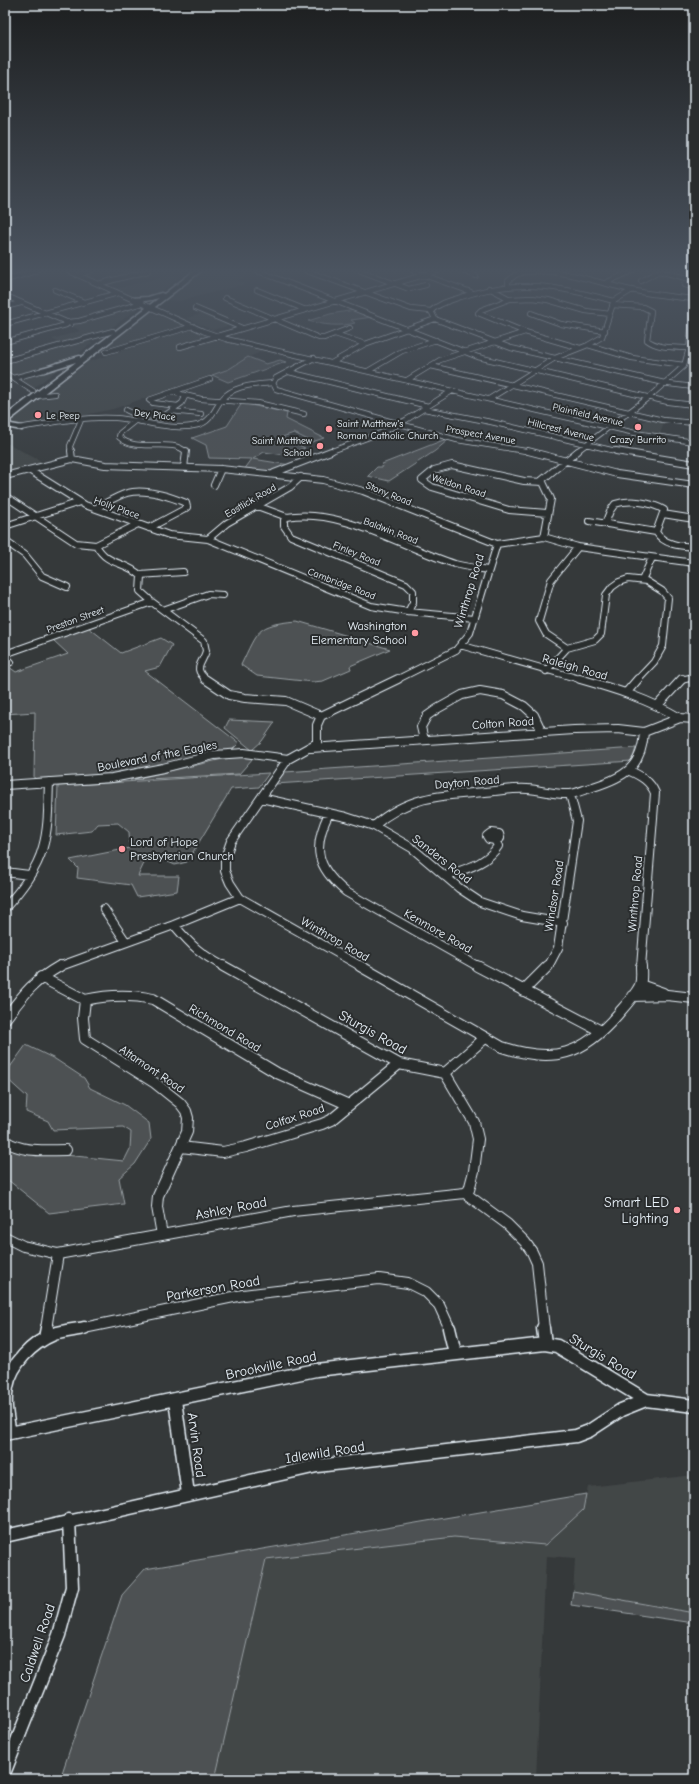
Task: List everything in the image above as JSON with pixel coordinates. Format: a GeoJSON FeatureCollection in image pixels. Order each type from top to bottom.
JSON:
{"type":"FeatureCollection","features":[{"type":"Feature","properties":{"kind":"highway"},"geometry":{"type":"LineString","coordinates":[[7,412],[49,387],[85,354]]}},
{"type":"Feature","properties":{"kind":"highway"},"geometry":{"type":"LineString","coordinates":[[19,428],[8,425],[5,419],[57,373],[89,354]]}},
{"type":"Feature","properties":{"kind":"highway"},"geometry":{"type":"LineString","coordinates":[[44,370],[98,354]]}},
{"type":"Feature","properties":{"kind":"highway"},"geometry":{"type":"LineString","coordinates":[[44,370],[52,370],[57,373]]}},
{"type":"Feature","properties":{"kind":"highway"},"geometry":{"type":"LineString","coordinates":[[5,430],[19,428]]}},
{"type":"Feature","properties":{"kind":"street"},"geometry":{"type":"LineString","coordinates":[[5,361],[29,354]]}},
{"type":"Feature","properties":{"kind":"street","name":"Plainfield Avenue"},"geometry":{"type":"LineString","coordinates":[[296,354],[609,428],[656,438],[694,442]]}},
{"type":"Feature","properties":{"kind":"street"},"geometry":{"type":"LineString","coordinates":[[333,362],[347,354]]}},
{"type":"Feature","properties":{"kind":"street"},"geometry":{"type":"LineString","coordinates":[[368,371],[396,354]]}},
{"type":"Feature","properties":{"kind":"street"},"geometry":{"type":"LineString","coordinates":[[407,380],[440,360],[458,354]]}},
{"type":"Feature","properties":{"kind":"street"},"geometry":{"type":"LineString","coordinates":[[472,354],[491,361],[649,398],[694,405]]}},
{"type":"Feature","properties":{"kind":"street"},"geometry":{"type":"LineString","coordinates":[[538,354],[666,383],[694,387]]}},
{"type":"Feature","properties":{"kind":"street"},"geometry":{"type":"LineString","coordinates":[[489,399],[532,371],[554,358],[564,354]]}},
{"type":"Feature","properties":{"kind":"street"},"geometry":{"type":"LineString","coordinates":[[619,354],[632,358],[684,365]]}},
{"type":"Feature","properties":{"kind":"street"},"geometry":{"type":"LineString","coordinates":[[544,537],[550,495],[543,482],[543,478],[649,398],[684,365],[687,354]]}},
{"type":"Feature","properties":{"kind":"street"},"geometry":{"type":"LineString","coordinates":[[273,383],[276,378],[314,358]]}},
{"type":"Feature","properties":{"kind":"street"},"geometry":{"type":"LineString","coordinates":[[431,366],[663,420],[694,423]]}},
{"type":"Feature","properties":{"kind":"street"},"geometry":{"type":"LineString","coordinates":[[13,378],[44,370]]}},
{"type":"Feature","properties":{"kind":"street","name":"Hillcrest Avenue"},"geometry":{"type":"LineString","coordinates":[[289,372],[426,408],[634,456],[694,464]]}},
{"type":"Feature","properties":{"kind":"street"},"geometry":{"type":"LineString","coordinates":[[5,373],[35,394]]}},
{"type":"Feature","properties":{"kind":"street"},"geometry":{"type":"LineString","coordinates":[[178,406],[158,404],[149,401],[210,379]]}},
{"type":"Feature","properties":{"kind":"street","name":"Dey Place"},"geometry":{"type":"LineString","coordinates":[[19,428],[81,420],[116,418],[177,426],[198,425],[211,418],[223,399],[231,392],[260,384],[273,383]]}},
{"type":"Feature","properties":{"kind":"street","name":"Prospect Avenue"},"geometry":{"type":"LineString","coordinates":[[273,383],[280,391],[347,408],[457,440],[526,451],[624,476],[694,485]]}},
{"type":"Feature","properties":{"kind":"street"},"geometry":{"type":"LineString","coordinates":[[272,474],[379,434],[399,424],[452,391]]}},
{"type":"Feature","properties":{"kind":"street"},"geometry":{"type":"LineString","coordinates":[[172,392],[185,397],[253,402],[304,414]]}},
{"type":"Feature","properties":{"kind":"street"},"geometry":{"type":"LineString","coordinates":[[126,410],[141,416],[159,419],[165,417],[178,406],[185,397]]}},
{"type":"Feature","properties":{"kind":"street"},"geometry":{"type":"LineString","coordinates":[[171,411],[201,414]]}},
{"type":"Feature","properties":{"kind":"street"},"geometry":{"type":"LineString","coordinates":[[141,416],[120,432],[119,437],[121,440],[133,445],[166,445],[181,448],[186,451],[187,454],[184,468]]}},
{"type":"Feature","properties":{"kind":"street"},"geometry":{"type":"LineString","coordinates":[[5,476],[72,459],[70,446],[81,420]]}},
{"type":"Feature","properties":{"kind":"street","name":"Stony Road"},"geometry":{"type":"LineString","coordinates":[[72,459],[105,465],[221,469],[324,480],[363,491],[497,544]]}},
{"type":"Feature","properties":{"kind":"street","name":"Weldon Road"},"geometry":{"type":"LineString","coordinates":[[543,482],[524,481],[452,465],[434,470],[422,480],[432,486],[509,510],[547,513]]}},
{"type":"Feature","properties":{"kind":"street"},"geometry":{"type":"LineString","coordinates":[[214,485],[221,469]]}},
{"type":"Feature","properties":{"kind":"street","name":"Holly Place"},"geometry":{"type":"LineString","coordinates":[[29,470],[80,502],[149,528],[178,537],[208,539]]}},
{"type":"Feature","properties":{"kind":"street","name":"Eastlick Road"},"geometry":{"type":"LineString","coordinates":[[208,539],[227,523],[290,487],[301,477]]}},
{"type":"Feature","properties":{"kind":"street"},"geometry":{"type":"LineString","coordinates":[[96,508],[122,495],[133,492],[178,499],[186,503],[187,507],[183,510],[149,528]]}},
{"type":"Feature","properties":{"kind":"street"},"geometry":{"type":"LineString","coordinates":[[5,496],[76,543],[96,545],[105,542],[138,524]]}},
{"type":"Feature","properties":{"kind":"street"},"geometry":{"type":"LineString","coordinates":[[5,526],[80,502]]}},
{"type":"Feature","properties":{"kind":"street"},"geometry":{"type":"LineString","coordinates":[[605,524],[612,507],[618,503],[632,502],[656,506],[664,510],[656,532]]}},
{"type":"Feature","properties":{"kind":"street"},"geometry":{"type":"LineString","coordinates":[[257,506],[288,517]]}},
{"type":"Feature","properties":{"kind":"street","name":"Baldwin Road"},"geometry":{"type":"LineString","coordinates":[[288,517],[319,514],[338,519],[456,564],[488,570]]}},
{"type":"Feature","properties":{"kind":"street"},"geometry":{"type":"LineString","coordinates":[[663,514],[694,519]]}},
{"type":"Feature","properties":{"kind":"street","name":"Finley Road"},"geometry":{"type":"LineString","coordinates":[[288,517],[284,520],[284,526],[291,536],[406,584],[413,591],[413,602],[408,612]]}},
{"type":"Feature","properties":{"kind":"street"},"geometry":{"type":"LineString","coordinates":[[589,521],[656,532],[657,535],[666,542],[694,547]]}},
{"type":"Feature","properties":{"kind":"street"},"geometry":{"type":"LineString","coordinates":[[497,544],[544,537],[578,547],[694,563]]}},
{"type":"Feature","properties":{"kind":"street","name":"Cambridge Road"},"geometry":{"type":"LineString","coordinates":[[208,539],[371,606],[408,612],[475,618]]}},
{"type":"Feature","properties":{"kind":"street"},"geometry":{"type":"LineString","coordinates":[[5,541],[25,555],[42,576],[67,587]]}},
{"type":"Feature","properties":{"kind":"street","name":"Winthrop Road"},"geometry":{"type":"LineString","coordinates":[[321,716],[456,650],[470,633],[497,544]]}},
{"type":"Feature","properties":{"kind":"street"},"geometry":{"type":"LineString","coordinates":[[96,545],[101,554],[106,558],[127,565],[140,574],[183,572]]}},
{"type":"Feature","properties":{"kind":"street"},"geometry":{"type":"LineString","coordinates":[[567,648],[547,635],[540,627],[539,622],[551,580],[578,547]]}},
{"type":"Feature","properties":{"kind":"street"},"geometry":{"type":"LineString","coordinates":[[643,578],[652,558]]}},
{"type":"Feature","properties":{"kind":"street"},"geometry":{"type":"LineString","coordinates":[[140,574],[140,591],[204,641],[208,646],[208,651],[198,667],[205,679],[223,692],[241,698],[286,701],[321,716],[317,725],[317,743],[310,748]]}},
{"type":"Feature","properties":{"kind":"street"},"geometry":{"type":"LineString","coordinates":[[546,671],[567,648],[582,645],[594,640],[601,634],[606,595],[616,584],[634,578],[643,578],[661,588],[668,598],[663,646],[654,662],[626,693]]}},
{"type":"Feature","properties":{"kind":"street"},"geometry":{"type":"LineString","coordinates":[[163,610],[208,594],[223,595]]}},
{"type":"Feature","properties":{"kind":"street","name":"Preston Street"},"geometry":{"type":"LineString","coordinates":[[5,663],[11,662],[5,655],[151,600]]}},
{"type":"Feature","properties":{"kind":"street","name":"Raleigh Road"},"geometry":{"type":"LineString","coordinates":[[460,645],[626,693],[658,705],[680,718]]}},
{"type":"Feature","properties":{"kind":"street"},"geometry":{"type":"LineString","coordinates":[[658,705],[682,678],[694,677]]}},
{"type":"Feature","properties":{"kind":"street"},"geometry":{"type":"LineString","coordinates":[[424,740],[421,727],[428,714],[460,696],[478,691],[502,695],[531,710],[535,715],[542,732]]}},
{"type":"Feature","properties":{"kind":"street","name":"Colton Road"},"geometry":{"type":"LineString","coordinates":[[310,748],[542,732],[618,729],[644,732],[680,718],[694,719]]}},
{"type":"Feature","properties":{"kind":"street"},"geometry":{"type":"LineString","coordinates":[[570,794],[610,782],[630,771],[639,759],[644,732]]}},
{"type":"Feature","properties":{"kind":"street","name":"Winthrop Road"},"geometry":{"type":"LineString","coordinates":[[310,748],[288,759],[230,841],[225,853],[224,872],[240,898],[502,1047],[516,1052],[540,1055],[566,1052],[583,1046],[622,1010],[640,985],[655,793],[649,781],[630,771]]}},
{"type":"Feature","properties":{"kind":"street","name":"Boulevard of the Eagles"},"geometry":{"type":"LineString","coordinates":[[5,785],[112,778],[163,768],[214,755],[244,753],[288,759]]}},
{"type":"Feature","properties":{"kind":"street"},"geometry":{"type":"LineString","coordinates":[[5,908],[14,898],[40,857],[45,838],[49,782]]}},
{"type":"Feature","properties":{"kind":"street","name":"Dayton Road"},"geometry":{"type":"LineString","coordinates":[[374,826],[395,809],[418,799],[434,796],[527,788],[570,794]]}},
{"type":"Feature","properties":{"kind":"street","name":"Windsor Road"},"geometry":{"type":"LineString","coordinates":[[523,991],[548,967],[554,957],[563,923],[577,821],[570,794]]}},
{"type":"Feature","properties":{"kind":"street","name":"Sanders Road"},"geometry":{"type":"LineString","coordinates":[[261,798],[329,813],[374,826],[412,848],[459,888],[487,905],[522,916],[563,923]]}},
{"type":"Feature","properties":{"kind":"street","name":"Kenmore Road"},"geometry":{"type":"LineString","coordinates":[[329,813],[319,833],[318,856],[323,868],[332,881],[346,892],[452,953],[600,1031]]}},
{"type":"Feature","properties":{"kind":"street"},"geometry":{"type":"LineString","coordinates":[[445,876],[488,858],[495,853],[498,846],[495,840]]}},
{"type":"Feature","properties":{"kind":"street"},"geometry":{"type":"LineString","coordinates":[[5,872],[29,875]]}},
{"type":"Feature","properties":{"kind":"street"},"geometry":{"type":"LineString","coordinates":[[5,1019],[26,991],[41,977],[64,964],[174,925],[240,898]]}},
{"type":"Feature","properties":{"kind":"street"},"geometry":{"type":"LineString","coordinates":[[104,909],[126,942]]}},
{"type":"Feature","properties":{"kind":"street","name":"Sturgis Road"},"geometry":{"type":"LineString","coordinates":[[174,925],[192,946],[203,955],[399,1064],[445,1073]]}},
{"type":"Feature","properties":{"kind":"street"},"geometry":{"type":"LineString","coordinates":[[41,977],[85,1000]]}},
{"type":"Feature","properties":{"kind":"street"},"geometry":{"type":"LineString","coordinates":[[640,985],[667,995]]}},
{"type":"Feature","properties":{"kind":"street","name":"Richmond Road"},"geometry":{"type":"LineString","coordinates":[[85,1000],[131,995],[153,999],[277,1073],[349,1105]]}},
{"type":"Feature","properties":{"kind":"street"},"geometry":{"type":"LineString","coordinates":[[632,996],[667,995],[694,998]]}},
{"type":"Feature","properties":{"kind":"street","name":"Altamont Road"},"geometry":{"type":"LineString","coordinates":[[85,1000],[83,1018],[85,1039],[170,1094],[187,1112],[187,1132],[158,1196],[157,1207],[162,1235]]}},
{"type":"Feature","properties":{"kind":"street"},"geometry":{"type":"LineString","coordinates":[[485,1038],[445,1073],[474,1122],[478,1139],[474,1171],[469,1190],[465,1193],[512,1229],[534,1256],[537,1263],[545,1344]]}},
{"type":"Feature","properties":{"kind":"street","name":"Colfax Road"},"geometry":{"type":"LineString","coordinates":[[181,1147],[223,1152],[246,1147],[322,1124],[331,1120],[399,1064]]}},
{"type":"Feature","properties":{"kind":"street"},"geometry":{"type":"LineString","coordinates":[[5,1141],[9,1144],[32,1150],[66,1150]]}},
{"type":"Feature","properties":{"kind":"street","name":"Ashley Road"},"geometry":{"type":"LineString","coordinates":[[5,1237],[9,1241],[34,1249],[58,1254],[293,1211],[465,1193]]}},
{"type":"Feature","properties":{"kind":"street"},"geometry":{"type":"LineString","coordinates":[[45,1338],[58,1254]]}},
{"type":"Feature","properties":{"kind":"street","name":"Parkerson Road"},"geometry":{"type":"LineString","coordinates":[[7,1433],[5,1398],[7,1381],[17,1362],[45,1338],[63,1332],[243,1295],[389,1279],[412,1285],[424,1291],[436,1301],[444,1313],[454,1353]]}},
{"type":"Feature","properties":{"kind":"street","name":"Sturgis Road"},"geometry":{"type":"LineString","coordinates":[[545,1344],[557,1346],[646,1400],[694,1406]]}},
{"type":"Feature","properties":{"kind":"street","name":"Brookville Road"},"geometry":{"type":"LineString","coordinates":[[7,1433],[175,1400],[316,1370],[454,1353],[545,1344]]}},
{"type":"Feature","properties":{"kind":"street","name":"Arvin Road"},"geometry":{"type":"LineString","coordinates":[[175,1400],[188,1494]]}},
{"type":"Feature","properties":{"kind":"street","name":"Idlewild Road"},"geometry":{"type":"LineString","coordinates":[[5,1536],[69,1520],[317,1466],[576,1436],[589,1430],[621,1410],[646,1400]]}},
{"type":"Feature","properties":{"kind":"street","name":"Caldwell Road"},"geometry":{"type":"LineString","coordinates":[[5,1771],[59,1635],[72,1587],[69,1520]]}},
{"type":"Feature","properties":{"kind":"shaded area"},"geometry":{"type":"Polygon","coordinates":[[[34,354],[77,354],[34,388],[5,369],[5,362],[34,354]]]}},
{"type":"Feature","properties":{"kind":"shaded area"},"geometry":{"type":"Polygon","coordinates":[[[112,354],[255,354],[244,359],[229,369],[113,409],[52,422],[18,426],[10,424],[10,421],[14,417],[88,362],[112,354]]]}},
{"type":"Feature","properties":{"kind":"shaded area"},"geometry":{"type":"Polygon","coordinates":[[[248,357],[266,364],[280,360],[286,362],[228,382],[212,375],[229,369],[248,357]]]}},
{"type":"Feature","properties":{"kind":"shaded area"},"geometry":{"type":"Polygon","coordinates":[[[242,403],[287,413],[286,419],[324,438],[312,442],[294,433],[282,437],[305,448],[285,455],[264,452],[253,459],[290,465],[275,472],[244,470],[252,459],[209,458],[206,445],[192,438],[227,426],[242,403]]]}},
{"type":"Feature","properties":{"kind":"shaded area"},"geometry":{"type":"Polygon","coordinates":[[[648,418],[665,421],[659,436],[631,431],[648,418]]]}},
{"type":"Feature","properties":{"kind":"shaded area"},"geometry":{"type":"Polygon","coordinates":[[[446,439],[448,440],[435,451],[389,481],[368,476],[377,467],[383,467],[382,464],[446,439]]]}},
{"type":"Feature","properties":{"kind":"shaded area"},"geometry":{"type":"Polygon","coordinates":[[[5,442],[9,444],[44,463],[5,475],[5,442]]]}},
{"type":"Feature","properties":{"kind":"shaded area"},"geometry":{"type":"Polygon","coordinates":[[[297,621],[390,649],[350,666],[351,669],[323,681],[313,682],[257,676],[241,665],[251,644],[260,631],[273,625],[297,621]]]}},
{"type":"Feature","properties":{"kind":"shaded area"},"geometry":{"type":"Polygon","coordinates":[[[88,627],[121,653],[161,638],[172,645],[160,667],[145,671],[239,743],[232,750],[203,754],[154,768],[115,774],[34,779],[35,712],[5,714],[5,664],[16,672],[68,654],[53,640],[88,627]]]}},
{"type":"Feature","properties":{"kind":"shaded area"},"geometry":{"type":"Polygon","coordinates":[[[229,720],[275,722],[262,741],[252,750],[225,728],[229,720]]]}},
{"type":"Feature","properties":{"kind":"shaded area"},"geometry":{"type":"Polygon","coordinates":[[[636,748],[632,761],[275,784],[285,772],[636,748]]]}},
{"type":"Feature","properties":{"kind":"shaded area"},"geometry":{"type":"Polygon","coordinates":[[[236,756],[254,757],[239,774],[130,780],[236,756]]]}},
{"type":"Feature","properties":{"kind":"shaded area"},"geometry":{"type":"Polygon","coordinates":[[[269,773],[259,787],[231,789],[187,862],[175,865],[157,857],[146,859],[138,876],[179,876],[177,891],[137,897],[131,885],[77,878],[78,868],[70,860],[130,848],[129,832],[118,823],[98,824],[92,831],[56,835],[58,786],[269,773]]]}},
{"type":"Feature","properties":{"kind":"shaded area"},"geometry":{"type":"Polygon","coordinates":[[[26,1045],[55,1059],[84,1078],[90,1088],[125,1105],[149,1123],[151,1139],[135,1164],[119,1178],[124,1204],[49,1213],[8,1180],[5,1181],[5,1144],[35,1152],[124,1161],[130,1149],[131,1132],[123,1127],[53,1130],[48,1121],[26,1112],[27,1097],[5,1077],[5,1074],[26,1045]]]}},
{"type":"Feature","properties":{"kind":"shaded area"},"geometry":{"type":"Polygon","coordinates":[[[694,1475],[694,1618],[573,1595],[575,1558],[546,1556],[536,1779],[215,1779],[266,1559],[454,1537],[545,1545],[583,1510],[588,1487],[694,1475]]]}},
{"type":"Feature","properties":{"kind":"shaded area"},"geometry":{"type":"Polygon","coordinates":[[[586,1494],[583,1510],[545,1545],[454,1537],[266,1559],[215,1779],[60,1779],[122,1595],[145,1569],[586,1494]]]}},
{"type":"Feature","properties":{"kind":"shaded area"},"geometry":{"type":"Polygon","coordinates":[[[573,1591],[694,1613],[694,1623],[571,1605],[573,1591]]]}},
{"type":"Feature","properties":{"kind":"place","name":"Le Peep"},"geometry":{"type":"Point","coordinates":[38,415]}},
{"type":"Feature","properties":{"kind":"place","name":"Crazy Burrito"},"geometry":{"type":"Point","coordinates":[638,427]}},
{"type":"Feature","properties":{"kind":"place","name":"Saint Matthew's Roman Catholic Church"},"geometry":{"type":"Point","coordinates":[329,429]}},
{"type":"Feature","properties":{"kind":"place","name":"Saint Matthew School"},"geometry":{"type":"Point","coordinates":[320,446]}},
{"type":"Feature","properties":{"kind":"place","name":"Washington Elementary School"},"geometry":{"type":"Point","coordinates":[415,633]}},
{"type":"Feature","properties":{"kind":"place","name":"Lord of Hope Presbyterian Church"},"geometry":{"type":"Point","coordinates":[122,849]}},
{"type":"Feature","properties":{"kind":"place","name":"Smart LED Lighting"},"geometry":{"type":"Point","coordinates":[677,1210]}}]}
